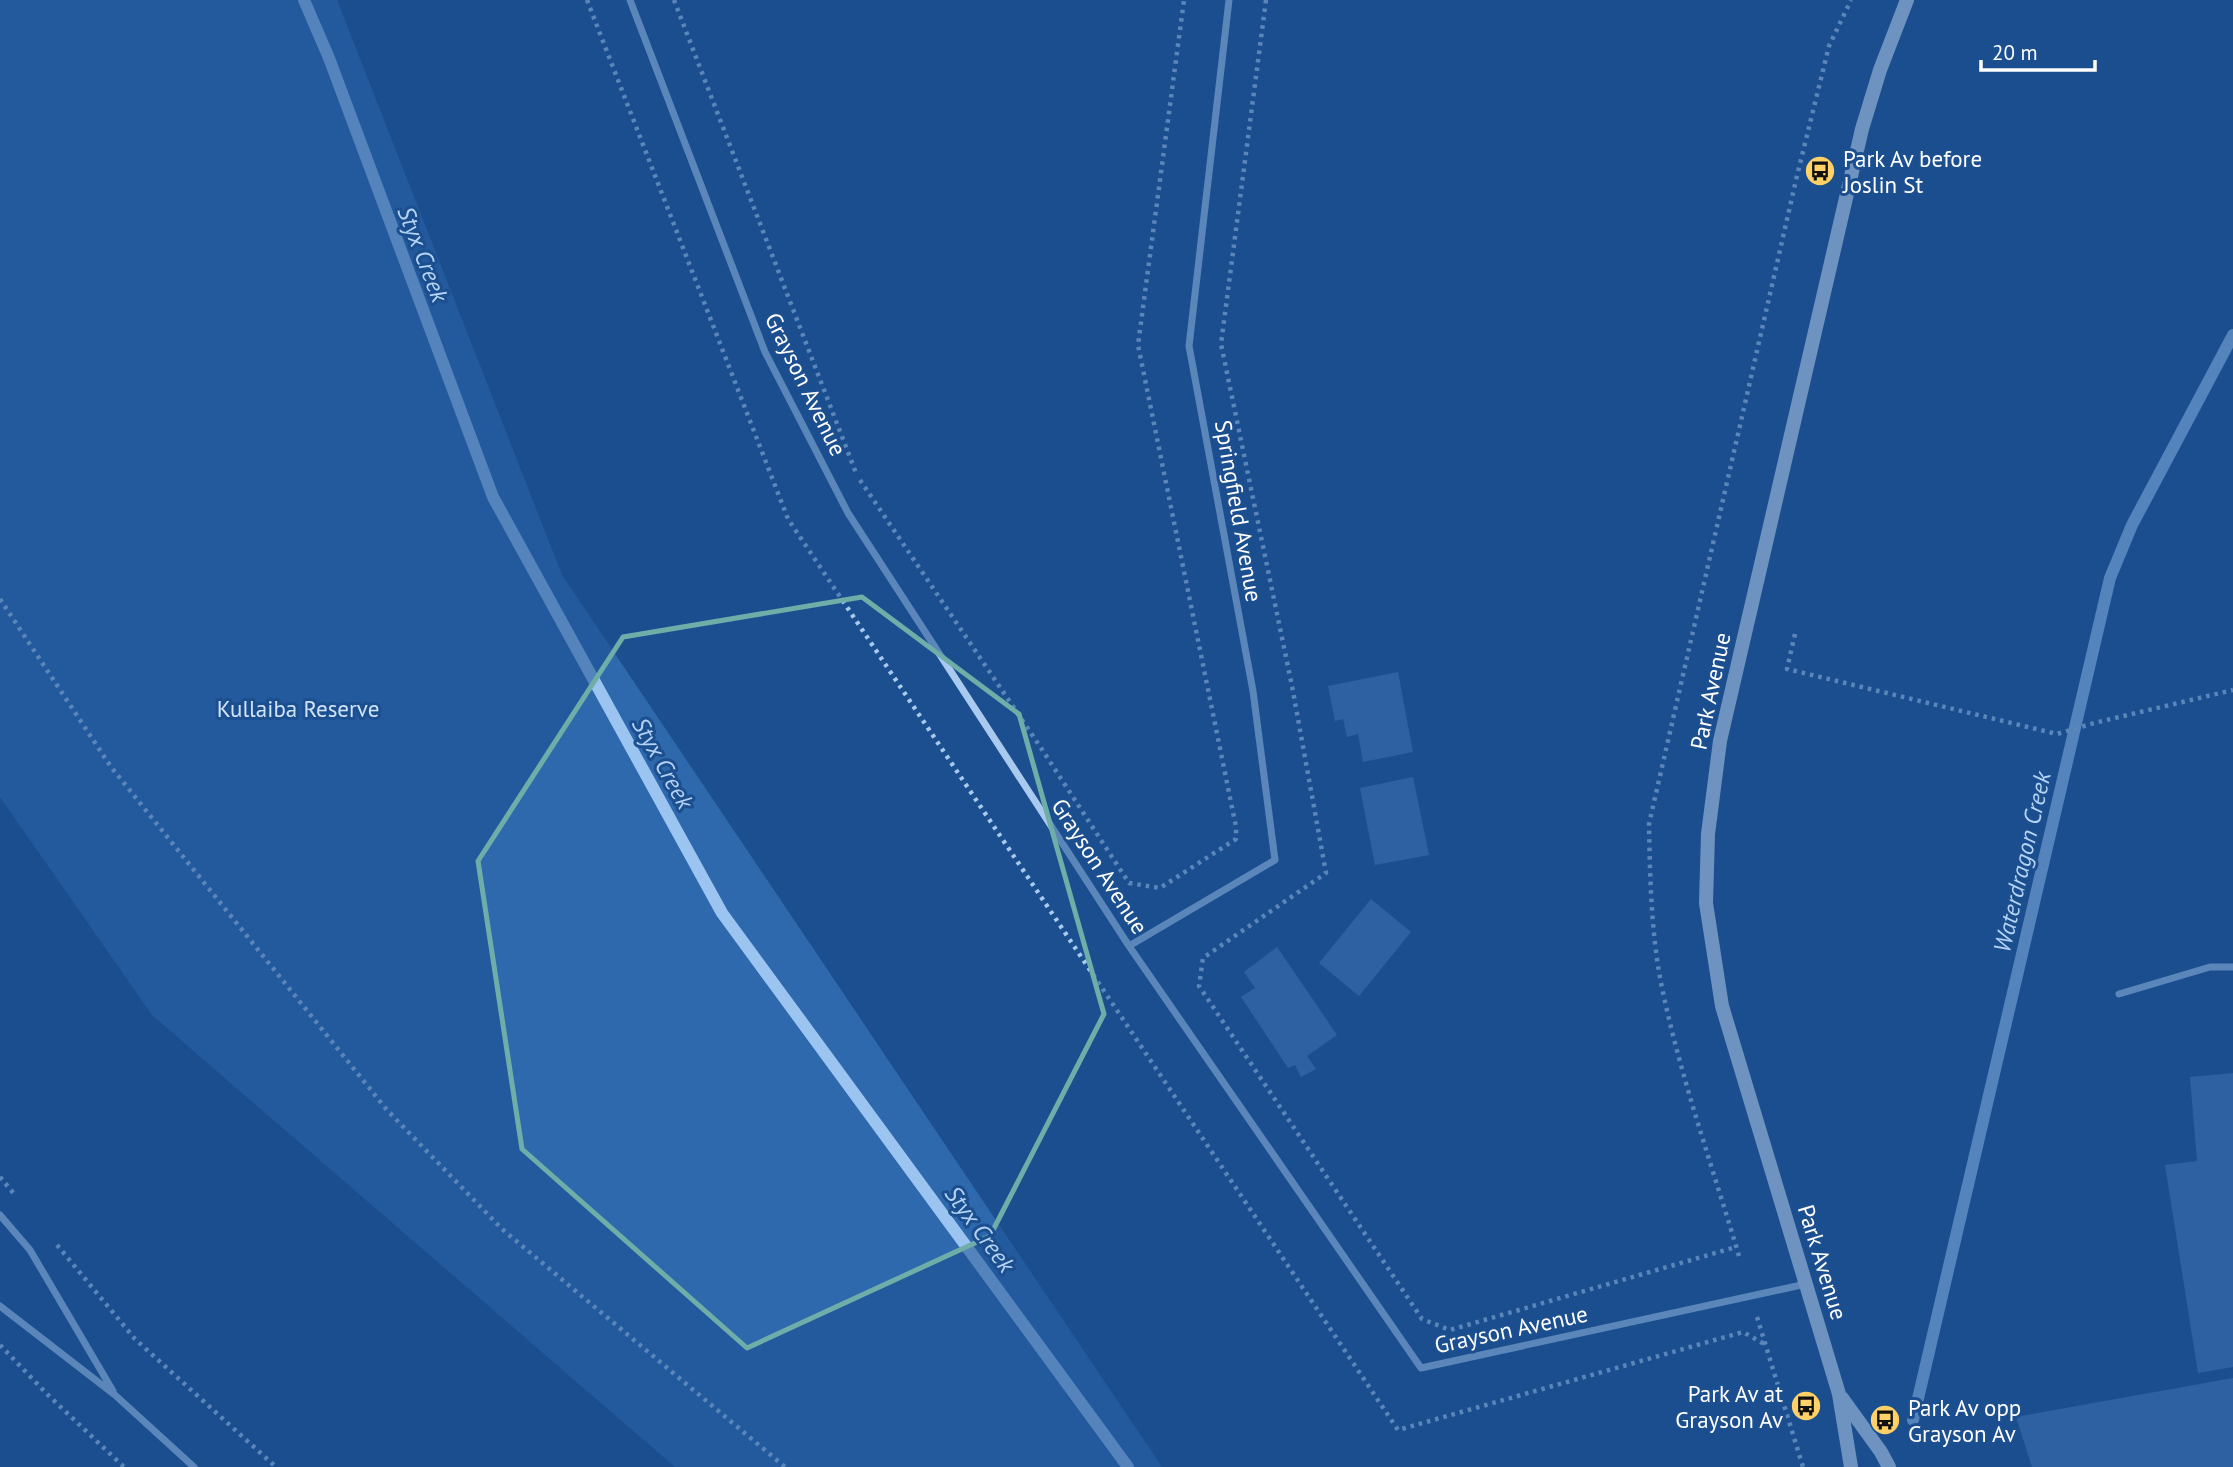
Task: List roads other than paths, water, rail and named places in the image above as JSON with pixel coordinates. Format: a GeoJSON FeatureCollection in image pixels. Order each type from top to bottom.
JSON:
{"type":"FeatureCollection","features":[{"type":"Feature","properties":{"kind":"main road","name":"Park Avenue"},"geometry":{"type":"LineString","coordinates":[[1851,1467],[1839,1394],[1721,1006],[1706,903],[1708,834],[1720,741],[1861,129],[1907,0]]}},
{"type":"Feature","properties":{"kind":"main road","name":"Park Avenue"},"geometry":{"type":"LineString","coordinates":[[1839,1394],[1889,1467]]}},
{"type":"Feature","properties":{"kind":"street","name":"Grayson Avenue"},"geometry":{"type":"LineString","coordinates":[[630,0],[765,352],[848,513],[1129,946],[1422,1368],[1806,1284]]}},
{"type":"Feature","properties":{"kind":"street","name":"Springfield Avenue"},"geometry":{"type":"LineString","coordinates":[[1129,946],[1275,860],[1253,691],[1189,346],[1230,0]]}},
{"type":"Feature","properties":{"kind":"street"},"geometry":{"type":"LineString","coordinates":[[2119,994],[2210,967],[2233,967]]}},
{"type":"Feature","properties":{"kind":"street"},"geometry":{"type":"LineString","coordinates":[[0,1215],[30,1250],[115,1395]]}},
{"type":"Feature","properties":{"kind":"street"},"geometry":{"type":"LineString","coordinates":[[0,1306],[115,1395],[194,1467]]}},
{"type":"Feature","properties":{"kind":"waterway","name":"Styx Creek"},"geometry":{"type":"LineString","coordinates":[[304,0],[329,58],[493,497],[722,913],[1128,1467]]}},
{"type":"Feature","properties":{"kind":"waterway","name":"Waterdragon Creek"},"geometry":{"type":"LineString","coordinates":[[1913,1420],[2110,578],[2132,525],[2233,335]]}},
{"type":"Feature","properties":{"kind":"place","name":"Park Av before Joslin St"},"geometry":{"type":"Point","coordinates":[1820,171]}},
{"type":"Feature","properties":{"kind":"place","name":"Park Av at Grayson Av"},"geometry":{"type":"Point","coordinates":[1806,1406]}},
{"type":"Feature","properties":{"kind":"place","name":"Park Av opp Grayson Av"},"geometry":{"type":"Point","coordinates":[1885,1420]}},
{"type":"Feature","properties":{"kind":"park label","name":"Kullaiba Reserve"},"geometry":{"type":"Point","coordinates":[298,708]}}]}
